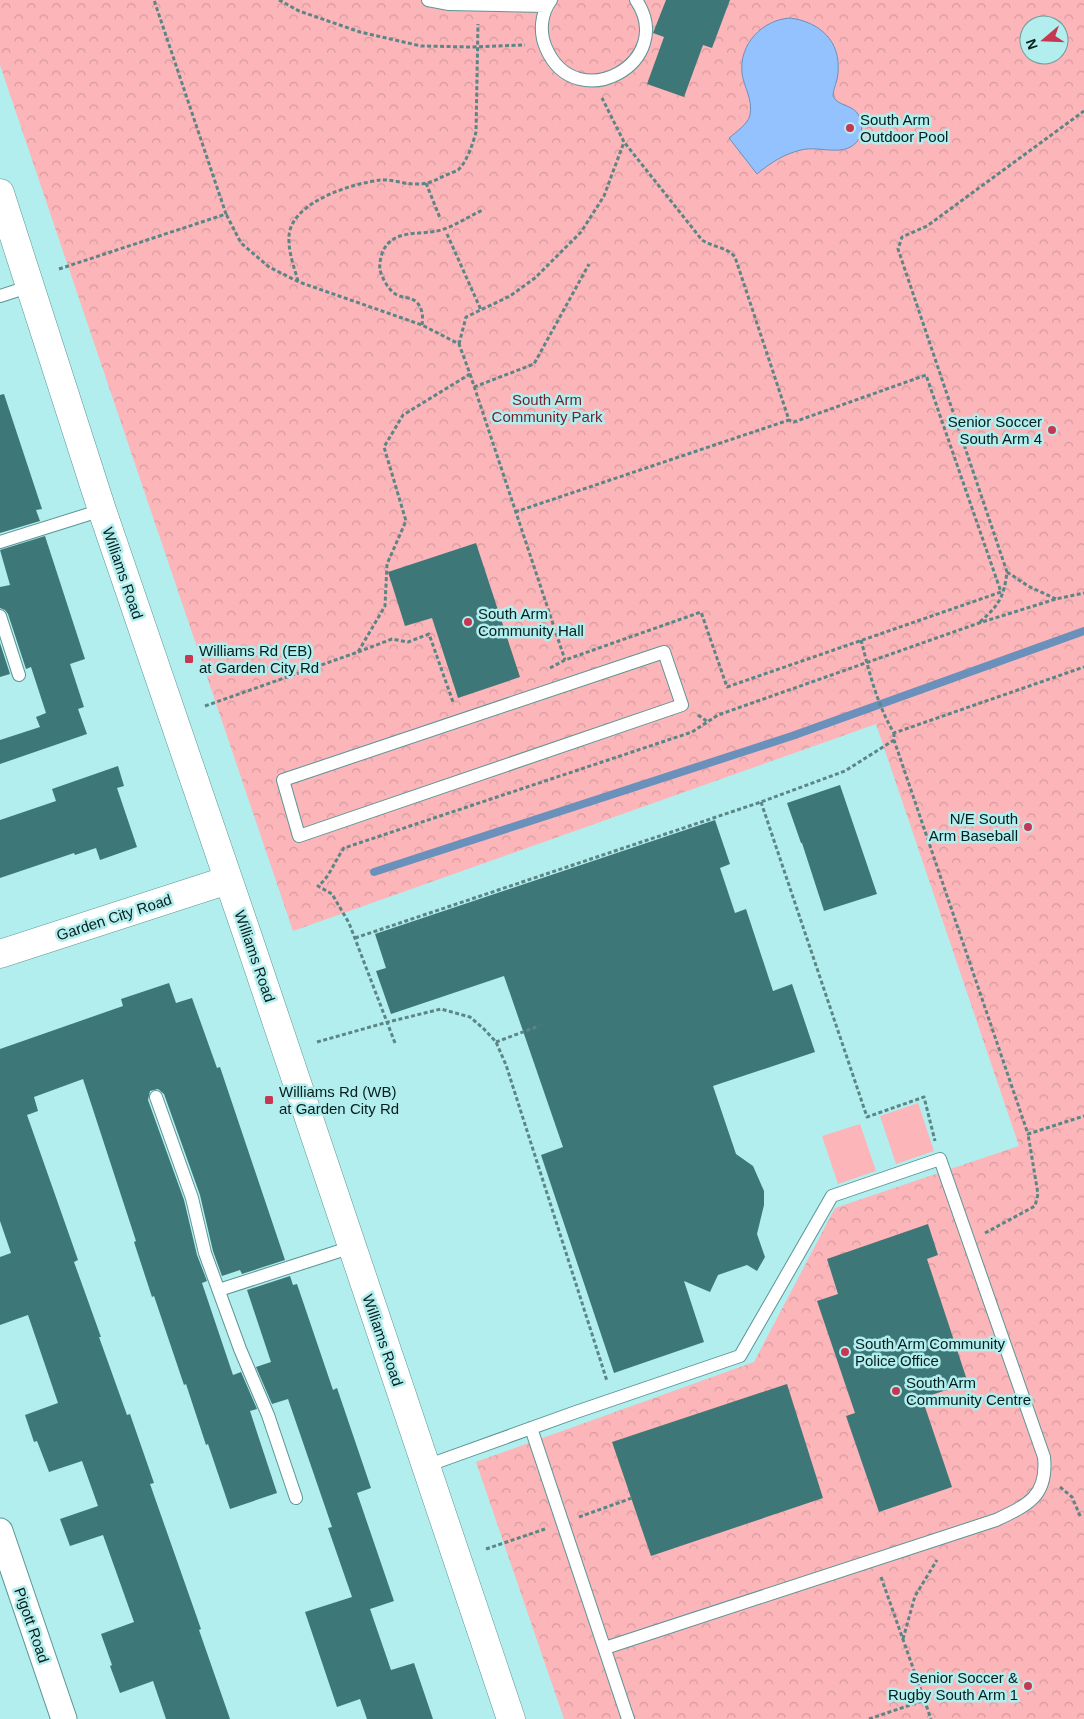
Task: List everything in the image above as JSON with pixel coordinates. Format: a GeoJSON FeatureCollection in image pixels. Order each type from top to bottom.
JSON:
{"type":"FeatureCollection","features":[{"type":"Feature","properties":{"kind":"street","name":"Williams Road"},"geometry":{"type":"LineString","coordinates":[[0,193],[102,510],[511,1719]]}},
{"type":"Feature","properties":{"kind":"street","name":"Garden City Road"},"geometry":{"type":"LineString","coordinates":[[0,954],[228,880]]}},
{"type":"Feature","properties":{"kind":"street","name":"Pigott Road"},"geometry":{"type":"LineString","coordinates":[[0,1530],[64,1719]]}},
{"type":"Feature","properties":{"kind":"lane"},"geometry":{"type":"LineString","coordinates":[[428,0],[449,4],[478,5],[549,3],[542,22],[543,40],[550,56],[561,70],[576,78],[593,81],[611,78],[626,70],[638,57],[644,41],[645,24],[636,0]]}},
{"type":"Feature","properties":{"kind":"lane"},"geometry":{"type":"LineString","coordinates":[[0,296],[30,286]]}},
{"type":"Feature","properties":{"kind":"lane"},"geometry":{"type":"LineString","coordinates":[[0,542],[102,510]]}},
{"type":"Feature","properties":{"kind":"lane"},"geometry":{"type":"LineString","coordinates":[[0,616],[19,675]]}},
{"type":"Feature","properties":{"kind":"lane"},"geometry":{"type":"LineString","coordinates":[[664,652],[682,705],[299,836],[283,780],[573,682],[664,652]]}},
{"type":"Feature","properties":{"kind":"lane"},"geometry":{"type":"LineString","coordinates":[[156,1098],[192,1198],[205,1253],[240,1349],[268,1415],[296,1498]]}},
{"type":"Feature","properties":{"kind":"lane"},"geometry":{"type":"LineString","coordinates":[[426,1466],[740,1356],[832,1196],[940,1159],[1044,1457],[1043,1483],[1035,1497],[1027,1505],[996,1520],[605,1648]]}},
{"type":"Feature","properties":{"kind":"lane"},"geometry":{"type":"LineString","coordinates":[[219,1290],[352,1247]]}},
{"type":"Feature","properties":{"kind":"lane"},"geometry":{"type":"LineString","coordinates":[[532,1428],[628,1719]]}},
{"type":"Feature","properties":{"kind":"path"},"geometry":{"type":"LineString","coordinates":[[154,0],[226,214],[241,243],[269,267],[298,282],[422,325],[459,344]]}},
{"type":"Feature","properties":{"kind":"path"},"geometry":{"type":"LineString","coordinates":[[279,0],[299,11],[360,32],[421,46],[478,47],[529,44]]}},
{"type":"Feature","properties":{"kind":"path"},"geometry":{"type":"LineString","coordinates":[[298,282],[291,254],[289,235],[296,217],[302,212],[337,191],[363,182],[384,180],[418,184],[426,183],[433,182],[459,169],[472,148],[476,132],[478,5]]}},
{"type":"Feature","properties":{"kind":"path"},"geometry":{"type":"LineString","coordinates":[[593,81],[624,142],[702,240],[711,246],[731,253],[735,257],[789,420]]}},
{"type":"Feature","properties":{"kind":"path"},"geometry":{"type":"LineString","coordinates":[[979,623],[993,610],[1005,591],[1007,572],[898,248],[902,237],[927,226],[1084,111]]}},
{"type":"Feature","properties":{"kind":"path"},"geometry":{"type":"LineString","coordinates":[[573,682],[459,344],[466,317],[510,296],[534,278],[582,232],[604,196],[624,142]]}},
{"type":"Feature","properties":{"kind":"path"},"geometry":{"type":"LineString","coordinates":[[426,183],[440,218]]}},
{"type":"Feature","properties":{"kind":"path"},"geometry":{"type":"LineString","coordinates":[[422,325],[421,307],[409,298],[403,298],[395,294],[383,278],[380,269],[381,256],[387,243],[397,236],[443,230],[483,210]]}},
{"type":"Feature","properties":{"kind":"path"},"geometry":{"type":"LineString","coordinates":[[59,269],[226,214]]}},
{"type":"Feature","properties":{"kind":"path"},"geometry":{"type":"LineString","coordinates":[[447,234],[481,310]]}},
{"type":"Feature","properties":{"kind":"path"},"geometry":{"type":"LineString","coordinates":[[474,387],[534,364],[589,264]]}},
{"type":"Feature","properties":{"kind":"path"},"geometry":{"type":"LineString","coordinates":[[358,652],[385,606],[387,564],[406,521],[384,446],[402,415],[470,374]]}},
{"type":"Feature","properties":{"kind":"path"},"geometry":{"type":"LineString","coordinates":[[515,512],[789,420],[794,422],[926,375],[1001,592],[727,687],[701,612],[565,660],[548,669]]}},
{"type":"Feature","properties":{"kind":"path"},"geometry":{"type":"LineString","coordinates":[[1007,572],[1028,586],[1056,600]]}},
{"type":"Feature","properties":{"kind":"path"},"geometry":{"type":"LineString","coordinates":[[395,1043],[349,923],[332,894],[318,886],[329,875],[335,860],[344,848],[692,732],[718,715],[979,623],[1084,593]]}},
{"type":"Feature","properties":{"kind":"path"},"geometry":{"type":"LineString","coordinates":[[204,706],[392,639],[408,642],[429,634],[455,706]]}},
{"type":"Feature","properties":{"kind":"path"},"geometry":{"type":"LineString","coordinates":[[861,640],[870,674],[886,721],[894,733],[894,740],[1028,1134],[1038,1194],[1035,1206],[969,1242]]}},
{"type":"Feature","properties":{"kind":"path"},"geometry":{"type":"LineString","coordinates":[[894,733],[1084,667]]}},
{"type":"Feature","properties":{"kind":"path"},"geometry":{"type":"LineString","coordinates":[[355,938],[761,802],[846,771],[894,740]]}},
{"type":"Feature","properties":{"kind":"path"},"geometry":{"type":"LineString","coordinates":[[761,802],[867,1117],[924,1097],[940,1159]]}},
{"type":"Feature","properties":{"kind":"path"},"geometry":{"type":"LineString","coordinates":[[317,1042],[440,1009],[470,1017],[496,1042],[506,1066],[613,1399]]}},
{"type":"Feature","properties":{"kind":"path"},"geometry":{"type":"LineString","coordinates":[[496,1042],[539,1026]]}},
{"type":"Feature","properties":{"kind":"path"},"geometry":{"type":"LineString","coordinates":[[1028,1134],[1084,1116]]}},
{"type":"Feature","properties":{"kind":"path"},"geometry":{"type":"LineString","coordinates":[[1043,1483],[1054,1483],[1064,1489],[1072,1497],[1081,1518]]}},
{"type":"Feature","properties":{"kind":"path"},"geometry":{"type":"LineString","coordinates":[[903,1639],[915,1596],[937,1560],[968,1529]]}},
{"type":"Feature","properties":{"kind":"path"},"geometry":{"type":"LineString","coordinates":[[875,1560],[931,1719]]}},
{"type":"Feature","properties":{"kind":"path"},"geometry":{"type":"LineString","coordinates":[[869,1719],[925,1700]]}},
{"type":"Feature","properties":{"kind":"green space","name":"South Arm Community Park"},"geometry":{"type":"Polygon","coordinates":[[[0,0],[1084,0],[1084,1719],[564,1719],[476,1462],[754,1362],[835,1208],[1019,1146],[876,724],[293,931],[0,65],[0,0]]]}},
{"type":"Feature","properties":{"kind":"green space"},"geometry":{"type":"Polygon","coordinates":[[[918,1103],[934,1151],[896,1164],[880,1116],[918,1103]]]}},
{"type":"Feature","properties":{"kind":"green space"},"geometry":{"type":"Polygon","coordinates":[[[860,1124],[876,1171],[838,1184],[822,1136],[860,1124]]]}},
{"type":"Feature","properties":{"kind":"water"},"geometry":{"type":"Polygon","coordinates":[[[790,18],[811,24],[826,35],[832,43],[838,62],[838,76],[833,96],[838,102],[857,112],[861,122],[861,133],[854,145],[847,148],[840,150],[801,150],[778,159],[757,174],[729,138],[744,125],[750,115],[751,109],[742,73],[744,52],[754,35],[770,23],[790,18]]]}},
{"type":"Feature","properties":{"kind":"building"},"geometry":{"type":"Polygon","coordinates":[[[666,0],[730,0],[712,48],[703,45],[684,97],[647,84],[664,37],[653,33],[666,0]]]}},
{"type":"Feature","properties":{"kind":"building"},"geometry":{"type":"Polygon","coordinates":[[[4,394],[42,509],[36,510],[40,521],[0,533],[0,395],[4,394]]]}},
{"type":"Feature","properties":{"kind":"building"},"geometry":{"type":"Polygon","coordinates":[[[45,536],[85,659],[70,664],[84,707],[78,709],[87,734],[0,764],[0,740],[40,727],[36,717],[46,713],[31,667],[26,669],[8,614],[0,608],[0,587],[10,585],[0,550],[45,536]]]}},
{"type":"Feature","properties":{"kind":"building","name":"South Arm Community Hall"},"geometry":{"type":"Polygon","coordinates":[[[476,543],[520,677],[458,698],[432,618],[405,626],[388,572],[476,543]]]}},
{"type":"Feature","properties":{"kind":"building"},"geometry":{"type":"Polygon","coordinates":[[[0,643],[10,674],[0,677],[0,643]]]}},
{"type":"Feature","properties":{"kind":"building"},"geometry":{"type":"Polygon","coordinates":[[[118,766],[124,786],[117,788],[137,847],[100,860],[96,848],[75,855],[74,853],[0,878],[0,820],[56,801],[52,789],[118,766]]]}},
{"type":"Feature","properties":{"kind":"building"},"geometry":{"type":"Polygon","coordinates":[[[840,785],[877,894],[824,911],[787,803],[840,785]]]}},
{"type":"Feature","properties":{"kind":"building"},"geometry":{"type":"Polygon","coordinates":[[[715,820],[730,864],[720,868],[735,913],[746,909],[773,991],[792,984],[815,1052],[713,1086],[736,1154],[753,1166],[764,1191],[764,1205],[757,1234],[765,1257],[757,1271],[747,1265],[718,1275],[710,1292],[684,1281],[704,1342],[614,1373],[541,1155],[563,1147],[504,976],[391,1014],[376,971],[386,968],[375,934],[715,820]]]}},
{"type":"Feature","properties":{"kind":"building"},"geometry":{"type":"Polygon","coordinates":[[[169,983],[176,1003],[192,998],[217,1068],[220,1067],[285,1260],[242,1274],[240,1270],[222,1276],[213,1251],[200,1195],[164,1094],[158,1089],[150,1091],[148,1100],[184,1200],[197,1255],[207,1281],[202,1283],[233,1375],[241,1372],[257,1409],[250,1411],[277,1493],[230,1509],[186,1384],[184,1385],[154,1296],[152,1297],[134,1242],[136,1241],[83,1079],[34,1097],[38,1111],[27,1115],[78,1260],[74,1262],[101,1337],[99,1337],[127,1415],[130,1414],[154,1483],[150,1484],[201,1629],[199,1630],[230,1719],[166,1719],[153,1681],[120,1693],[101,1634],[134,1622],[103,1535],[70,1546],[60,1519],[98,1506],[82,1461],[49,1472],[37,1441],[34,1442],[25,1415],[58,1403],[28,1315],[0,1325],[0,1257],[11,1253],[0,1221],[0,1049],[123,1006],[121,999],[169,983]]]}},
{"type":"Feature","properties":{"kind":"building"},"geometry":{"type":"Polygon","coordinates":[[[928,1224],[938,1255],[927,1259],[968,1383],[922,1398],[952,1487],[879,1512],[846,1416],[855,1413],[817,1301],[838,1294],[827,1259],[928,1224]]]}},
{"type":"Feature","properties":{"kind":"building"},"geometry":{"type":"Polygon","coordinates":[[[290,1276],[293,1285],[297,1284],[333,1390],[337,1388],[371,1488],[357,1493],[394,1601],[370,1609],[391,1670],[414,1663],[433,1719],[367,1719],[360,1699],[337,1707],[305,1612],[352,1597],[328,1528],[332,1527],[288,1399],[272,1404],[256,1367],[271,1362],[247,1290],[290,1276]]]}},
{"type":"Feature","properties":{"kind":"building"},"geometry":{"type":"Polygon","coordinates":[[[787,1384],[823,1498],[651,1556],[612,1442],[787,1384]]]}},
{"type":"Feature","properties":{"kind":"waterway"},"geometry":{"type":"LineString","coordinates":[[374,872],[792,736],[1084,631]]}},
{"type":"Feature","properties":{"kind":"place","name":"South Arm Outdoor Pool"},"geometry":{"type":"Point","coordinates":[850,128]}},
{"type":"Feature","properties":{"kind":"place","name":"Senior Soccer South Arm 4"},"geometry":{"type":"Point","coordinates":[1052,430]}},
{"type":"Feature","properties":{"kind":"place","name":"South Arm Community Hall"},"geometry":{"type":"Point","coordinates":[468,622]}},
{"type":"Feature","properties":{"kind":"place","name":"Williams Rd (EB) at Garden City Rd"},"geometry":{"type":"Point","coordinates":[189,659]}},
{"type":"Feature","properties":{"kind":"place","name":"N/E South Arm Baseball"},"geometry":{"type":"Point","coordinates":[1028,827]}},
{"type":"Feature","properties":{"kind":"place","name":"Williams Rd (WB) at Garden City Rd"},"geometry":{"type":"Point","coordinates":[269,1100]}},
{"type":"Feature","properties":{"kind":"place","name":"South Arm Community Police Office"},"geometry":{"type":"Point","coordinates":[845,1352]}},
{"type":"Feature","properties":{"kind":"place","name":"South Arm Community Centre"},"geometry":{"type":"Point","coordinates":[896,1391]}},
{"type":"Feature","properties":{"kind":"place","name":"Senior Soccer & Rugby South Arm 1"},"geometry":{"type":"Point","coordinates":[1028,1686]}}]}
